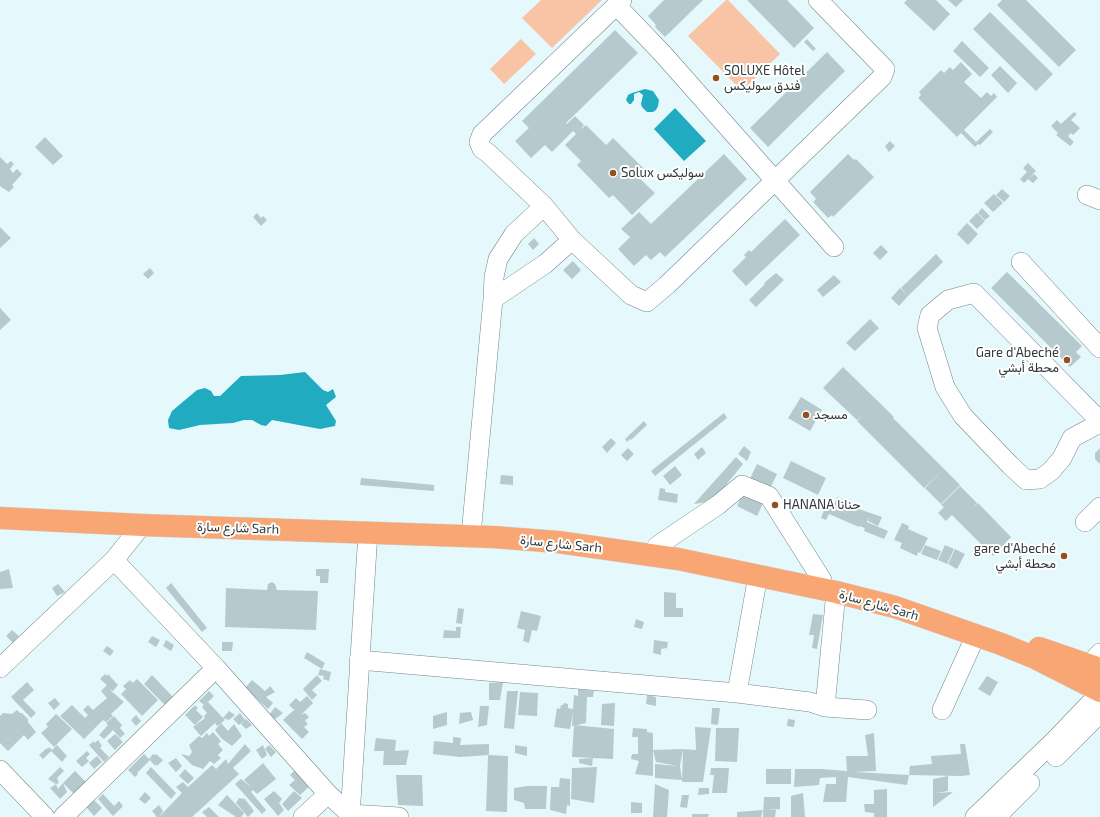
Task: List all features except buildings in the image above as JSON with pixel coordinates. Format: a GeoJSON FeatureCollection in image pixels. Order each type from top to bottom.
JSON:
{"type":"FeatureCollection","features":[{"type":"Feature","properties":{"kind":"highway","name":"شارع سارة Sarh"},"geometry":{"type":"LineString","coordinates":[[0,506],[369,518],[472,524],[564,532],[657,546],[890,599],[1097,662]]}},
{"type":"Feature","properties":{"kind":"highway","name":"شارع سارة Sarh"},"geometry":{"type":"LineString","coordinates":[[0,518],[142,525],[493,537],[558,542],[678,559],[758,575],[829,586],[976,635],[1033,657],[1100,692]]}},
{"type":"Feature","properties":{"kind":"street"},"geometry":{"type":"LineString","coordinates":[[818,0],[885,70],[882,77],[775,180],[667,285],[647,302],[632,295],[572,240],[544,206],[482,149],[479,142],[482,134],[619,3],[662,53],[775,180],[834,247]]}},
{"type":"Feature","properties":{"kind":"street"},"geometry":{"type":"LineString","coordinates":[[472,524],[494,277],[498,258],[514,234],[544,206]]}},
{"type":"Feature","properties":{"kind":"street"},"geometry":{"type":"LineString","coordinates":[[493,299],[546,264],[572,240]]}},
{"type":"Feature","properties":{"kind":"street"},"geometry":{"type":"LineString","coordinates":[[1021,262],[1100,348]]}},
{"type":"Feature","properties":{"kind":"street"},"geometry":{"type":"LineString","coordinates":[[974,293],[1100,422],[1072,438],[1062,458],[1051,471],[1040,479],[1026,480],[963,416],[945,387],[927,328],[930,315],[948,300],[974,293]]}},
{"type":"Feature","properties":{"kind":"street"},"geometry":{"type":"LineString","coordinates":[[657,546],[718,505],[742,485],[769,496],[829,586],[825,707]]}},
{"type":"Feature","properties":{"kind":"street"},"geometry":{"type":"LineString","coordinates":[[1085,522],[1100,508]]}},
{"type":"Feature","properties":{"kind":"street"},"geometry":{"type":"LineString","coordinates":[[0,668],[7,655],[114,560],[142,525]]}},
{"type":"Feature","properties":{"kind":"street"},"geometry":{"type":"LineString","coordinates":[[350,816],[368,532]]}},
{"type":"Feature","properties":{"kind":"street"},"geometry":{"type":"LineString","coordinates":[[114,560],[216,668],[328,794],[350,816],[399,817]]}},
{"type":"Feature","properties":{"kind":"street"},"geometry":{"type":"LineString","coordinates":[[737,693],[758,575]]}},
{"type":"Feature","properties":{"kind":"street"},"geometry":{"type":"LineString","coordinates":[[942,710],[976,635]]}},
{"type":"Feature","properties":{"kind":"street"},"geometry":{"type":"LineString","coordinates":[[359,660],[737,693],[810,702],[825,707],[867,710]]}},
{"type":"Feature","properties":{"kind":"street"},"geometry":{"type":"LineString","coordinates":[[63,817],[216,668]]}},
{"type":"Feature","properties":{"kind":"street"},"geometry":{"type":"LineString","coordinates":[[975,817],[1056,740],[1100,692]]}},
{"type":"Feature","properties":{"kind":"street"},"geometry":{"type":"LineString","coordinates":[[1004,815],[1100,713]]}},
{"type":"Feature","properties":{"kind":"street"},"geometry":{"type":"LineString","coordinates":[[0,770],[45,817]]}},
{"type":"Feature","properties":{"kind":"street"},"geometry":{"type":"LineString","coordinates":[[303,817],[328,794]]}},
{"type":"Feature","properties":{"kind":"shaded area"},"geometry":{"type":"Polygon","coordinates":[[[541,0],[602,0],[552,48],[522,18],[541,0]]]}},
{"type":"Feature","properties":{"kind":"shaded area"},"geometry":{"type":"Polygon","coordinates":[[[726,0],[728,0],[780,54],[742,91],[688,36],[726,0]]]}},
{"type":"Feature","properties":{"kind":"shaded area"},"geometry":{"type":"Polygon","coordinates":[[[521,39],[536,54],[504,84],[490,69],[521,39]]]}},
{"type":"Feature","properties":{"kind":"water"},"geometry":{"type":"Polygon","coordinates":[[[645,89],[653,91],[659,100],[656,110],[653,112],[647,112],[642,107],[641,104],[643,95],[639,92],[634,94],[634,100],[631,104],[629,104],[626,100],[628,95],[645,89]]]}},
{"type":"Feature","properties":{"kind":"water"},"geometry":{"type":"Polygon","coordinates":[[[675,108],[706,141],[684,161],[654,129],[675,108]]]}},
{"type":"Feature","properties":{"kind":"water"},"geometry":{"type":"Polygon","coordinates":[[[305,372],[323,390],[328,392],[333,389],[336,397],[326,405],[336,421],[335,426],[320,429],[272,420],[266,426],[252,420],[244,420],[233,423],[200,425],[179,430],[169,428],[168,420],[172,411],[197,390],[205,388],[211,391],[214,396],[220,396],[241,376],[280,375],[305,372]]]}},
{"type":"Feature","properties":{"kind":"place","name":"SOLUXE Hôtel فندق سوليكس"},"geometry":{"type":"Point","coordinates":[716,78]}},
{"type":"Feature","properties":{"kind":"place","name":"Solux سوليكس"},"geometry":{"type":"Point","coordinates":[613,173]}},
{"type":"Feature","properties":{"kind":"place","name":"Gare d'Abeché محطة أبشي"},"geometry":{"type":"Point","coordinates":[1067,360]}},
{"type":"Feature","properties":{"kind":"place","name":"مسجد"},"geometry":{"type":"Point","coordinates":[806,415]}},
{"type":"Feature","properties":{"kind":"place","name":"HANANA حنانا"},"geometry":{"type":"Point","coordinates":[775,505]}},
{"type":"Feature","properties":{"kind":"place","name":"gare d'Abeché محطة أبشي"},"geometry":{"type":"Point","coordinates":[1064,556]}}]}
